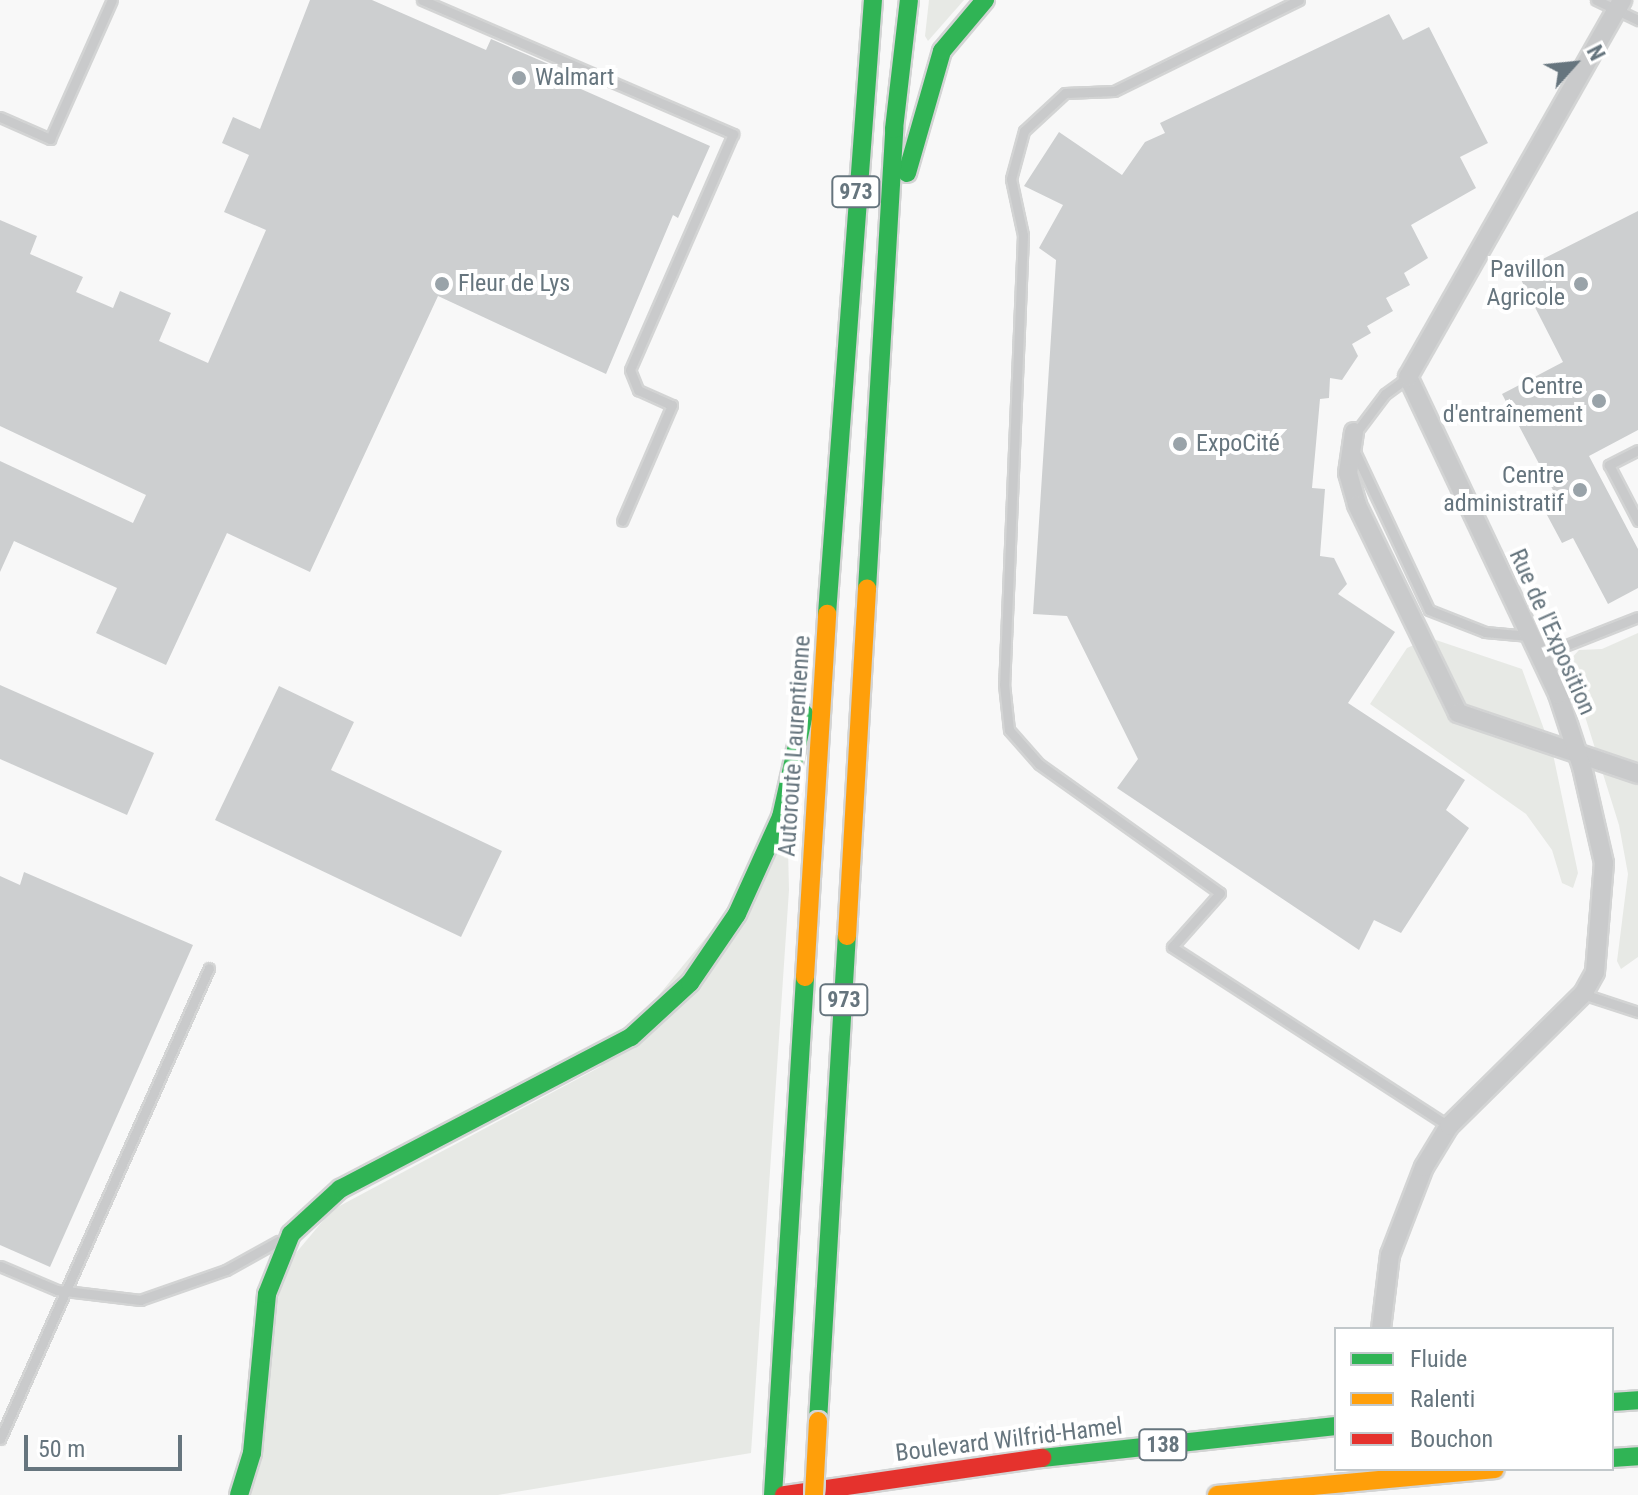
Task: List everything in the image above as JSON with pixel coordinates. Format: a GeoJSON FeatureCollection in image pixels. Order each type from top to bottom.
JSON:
{"type":"FeatureCollection","features":[{"type":"Feature","properties":{"kind":"main road"},"geometry":{"type":"LineString","coordinates":[[859,0],[869,38]]}},
{"type":"Feature","properties":{"kind":"main road","name":"Autoroute Laurentienne"},"geometry":{"type":"LineString","coordinates":[[773,1495],[827,616],[873,0]]}},
{"type":"Feature","properties":{"kind":"main road","name":"973"},"geometry":{"type":"LineString","coordinates":[[814,1495],[887,251],[909,0]]}},
{"type":"Feature","properties":{"kind":"main road"},"geometry":{"type":"LineString","coordinates":[[887,251],[933,72],[960,24],[985,0]]}},
{"type":"Feature","properties":{"kind":"main road"},"geometry":{"type":"LineString","coordinates":[[239,1495],[252,1453],[267,1294],[291,1234],[340,1189],[631,1037],[690,983],[737,914],[781,817],[827,616]]}},
{"type":"Feature","properties":{"kind":"main road"},"geometry":{"type":"LineString","coordinates":[[1614,1402],[1638,1400]]}},
{"type":"Feature","properties":{"kind":"main road","name":"Boulevard Wilfrid-Hamel"},"geometry":{"type":"LineString","coordinates":[[784,1495],[990,1464],[1334,1426]]}},
{"type":"Feature","properties":{"kind":"main road"},"geometry":{"type":"LineString","coordinates":[[1614,1458],[1638,1456]]}},
{"type":"Feature","properties":{"kind":"main road"},"geometry":{"type":"LineString","coordinates":[[1217,1495],[1474,1471]]}},
{"type":"Feature","properties":{"kind":"street"},"geometry":{"type":"LineString","coordinates":[[1408,377],[1620,5]]}},
{"type":"Feature","properties":{"kind":"street","name":"Rue de l'Exposition"},"geometry":{"type":"LineString","coordinates":[[1381,1327],[1390,1255],[1406,1205],[1449,1126],[1583,994],[1595,972],[1604,863],[1578,754],[1539,656],[1408,377]]}},
{"type":"Feature","properties":{"kind":"street"},"geometry":{"type":"LineString","coordinates":[[1354,432],[1348,473],[1357,505],[1458,713],[1638,774]]}},
{"type":"Feature","properties":{"kind":"lane"},"geometry":{"type":"LineString","coordinates":[[0,117],[50,139],[112,0]]}},
{"type":"Feature","properties":{"kind":"lane"},"geometry":{"type":"LineString","coordinates":[[422,0],[733,134],[630,370],[638,390],[672,405],[622,521]]}},
{"type":"Feature","properties":{"kind":"lane"},"geometry":{"type":"LineString","coordinates":[[1299,0],[1114,91],[1065,93],[1024,131],[1011,179],[1023,235],[1004,684],[1009,730],[1039,764],[1220,893],[1172,947],[1449,1126]]}},
{"type":"Feature","properties":{"kind":"lane"},"geometry":{"type":"LineString","coordinates":[[1596,0],[1620,5],[1638,20]]}},
{"type":"Feature","properties":{"kind":"lane"},"geometry":{"type":"LineString","coordinates":[[1408,377],[1354,432],[1366,483],[1429,610],[1485,632],[1530,636]]}},
{"type":"Feature","properties":{"kind":"lane"},"geometry":{"type":"LineString","coordinates":[[1638,450],[1609,465],[1638,521]]}},
{"type":"Feature","properties":{"kind":"lane"},"geometry":{"type":"LineString","coordinates":[[1539,656],[1638,617]]}},
{"type":"Feature","properties":{"kind":"lane"},"geometry":{"type":"LineString","coordinates":[[0,1439],[209,968]]}},
{"type":"Feature","properties":{"kind":"lane"},"geometry":{"type":"LineString","coordinates":[[1583,994],[1638,1012]]}},
{"type":"Feature","properties":{"kind":"lane"},"geometry":{"type":"LineString","coordinates":[[0,1266],[67,1291],[140,1300],[199,1280],[291,1234]]}},
{"type":"Feature","properties":{"kind":"shaded area"},"geometry":{"type":"Polygon","coordinates":[[[929,0],[964,0],[928,41],[925,36],[929,0]]]}},
{"type":"Feature","properties":{"kind":"shaded area"},"geometry":{"type":"Polygon","coordinates":[[[1638,633],[1638,957],[1621,969],[1617,961],[1628,874],[1619,825],[1568,662],[1579,650],[1602,649],[1638,633]]]}},
{"type":"Feature","properties":{"kind":"shaded area"},"geometry":{"type":"Polygon","coordinates":[[[1430,638],[1522,669],[1553,754],[1578,873],[1573,888],[1562,883],[1552,850],[1526,814],[1370,704],[1407,648],[1430,638]]]}},
{"type":"Feature","properties":{"kind":"shaded area"},"geometry":{"type":"Polygon","coordinates":[[[781,846],[788,848],[789,890],[751,1453],[498,1495],[246,1495],[270,1324],[290,1260],[332,1210],[600,1067],[781,846]]]}},
{"type":"Feature","properties":{"kind":"building","name":"Fleur de Lys"},"geometry":{"type":"Polygon","coordinates":[[[310,0],[372,0],[486,50],[491,39],[560,69],[556,78],[710,146],[678,218],[673,215],[606,374],[438,296],[310,572],[227,533],[166,665],[96,633],[117,588],[14,541],[0,572],[0,461],[133,523],[146,495],[0,426],[0,220],[37,236],[30,254],[83,277],[76,292],[113,308],[120,291],[171,313],[159,341],[208,363],[266,230],[224,212],[249,155],[222,143],[233,117],[260,129],[310,0]]]}},
{"type":"Feature","properties":{"kind":"building","name":"ExpoCité"},"geometry":{"type":"Polygon","coordinates":[[[1389,14],[1403,40],[1429,27],[1488,143],[1460,157],[1476,188],[1411,225],[1428,258],[1404,273],[1410,285],[1386,298],[1393,311],[1367,326],[1371,333],[1352,344],[1358,356],[1342,380],[1330,378],[1329,398],[1320,399],[1312,488],[1325,489],[1320,556],[1334,558],[1347,584],[1338,594],[1395,632],[1348,703],[1465,780],[1446,810],[1469,828],[1401,933],[1374,920],[1359,950],[1117,788],[1138,759],[1067,616],[1033,614],[1056,260],[1039,248],[1063,205],[1024,186],[1059,132],[1122,175],[1145,142],[1165,133],[1160,123],[1389,14]]]}},
{"type":"Feature","properties":{"kind":"building"},"geometry":{"type":"Polygon","coordinates":[[[1638,211],[1638,430],[1589,456],[1638,549],[1638,588],[1608,604],[1573,538],[1562,543],[1539,500],[1554,492],[1502,394],[1563,362],[1517,272],[1638,211]]]}},
{"type":"Feature","properties":{"kind":"building"},"geometry":{"type":"Polygon","coordinates":[[[0,685],[154,753],[127,815],[0,759],[0,685]]]}},
{"type":"Feature","properties":{"kind":"building"},"geometry":{"type":"Polygon","coordinates":[[[279,686],[354,722],[331,770],[502,851],[461,937],[215,820],[279,686]]]}},
{"type":"Feature","properties":{"kind":"building"},"geometry":{"type":"Polygon","coordinates":[[[24,872],[193,945],[50,1267],[0,1245],[0,876],[20,885],[24,872]]]}},
{"type":"Feature","properties":{"kind":"traffic: fast"},"geometry":{"type":"LineString","coordinates":[[827,614],[873,0]]}},
{"type":"Feature","properties":{"kind":"traffic: fast"},"geometry":{"type":"LineString","coordinates":[[867,589],[894,129],[909,0]]}},
{"type":"Feature","properties":{"kind":"traffic: fast"},"geometry":{"type":"LineString","coordinates":[[907,173],[942,51],[985,0]]}},
{"type":"Feature","properties":{"kind":"traffic: fast"},"geometry":{"type":"LineString","coordinates":[[239,1495],[252,1453],[267,1294],[291,1234],[340,1189],[631,1037],[690,983],[737,914],[781,817],[804,714]]}},
{"type":"Feature","properties":{"kind":"traffic: fast"},"geometry":{"type":"LineString","coordinates":[[818,1421],[847,936]]}},
{"type":"Feature","properties":{"kind":"traffic: fast"},"geometry":{"type":"LineString","coordinates":[[773,1495],[805,977]]}},
{"type":"Feature","properties":{"kind":"traffic: fast"},"geometry":{"type":"LineString","coordinates":[[1614,1402],[1638,1400]]}},
{"type":"Feature","properties":{"kind":"traffic: fast"},"geometry":{"type":"LineString","coordinates":[[1042,1458],[1334,1426]]}},
{"type":"Feature","properties":{"kind":"traffic: fast"},"geometry":{"type":"LineString","coordinates":[[1614,1458],[1638,1456]]}},
{"type":"Feature","properties":{"kind":"traffic: slow"},"geometry":{"type":"LineString","coordinates":[[847,936],[867,589]]}},
{"type":"Feature","properties":{"kind":"traffic: slow"},"geometry":{"type":"LineString","coordinates":[[805,977],[827,614]]}},
{"type":"Feature","properties":{"kind":"traffic: slow"},"geometry":{"type":"LineString","coordinates":[[814,1495],[818,1421]]}},
{"type":"Feature","properties":{"kind":"traffic: slow"},"geometry":{"type":"LineString","coordinates":[[1217,1495],[1474,1471]]}},
{"type":"Feature","properties":{"kind":"traffic: jam"},"geometry":{"type":"LineString","coordinates":[[784,1495],[1042,1458]]}},
{"type":"Feature","properties":{"kind":"place","name":"Walmart"},"geometry":{"type":"Point","coordinates":[519,78]}},
{"type":"Feature","properties":{"kind":"place","name":"Fleur de Lys"},"geometry":{"type":"Point","coordinates":[442,284]}},
{"type":"Feature","properties":{"kind":"place","name":"Pavillon Agricole"},"geometry":{"type":"Point","coordinates":[1581,284]}},
{"type":"Feature","properties":{"kind":"place","name":"Centre d'entraînement"},"geometry":{"type":"Point","coordinates":[1599,401]}},
{"type":"Feature","properties":{"kind":"place","name":"ExpoCité"},"geometry":{"type":"Point","coordinates":[1180,444]}},
{"type":"Feature","properties":{"kind":"place","name":"Centre administratif"},"geometry":{"type":"Point","coordinates":[1580,490]}}]}
